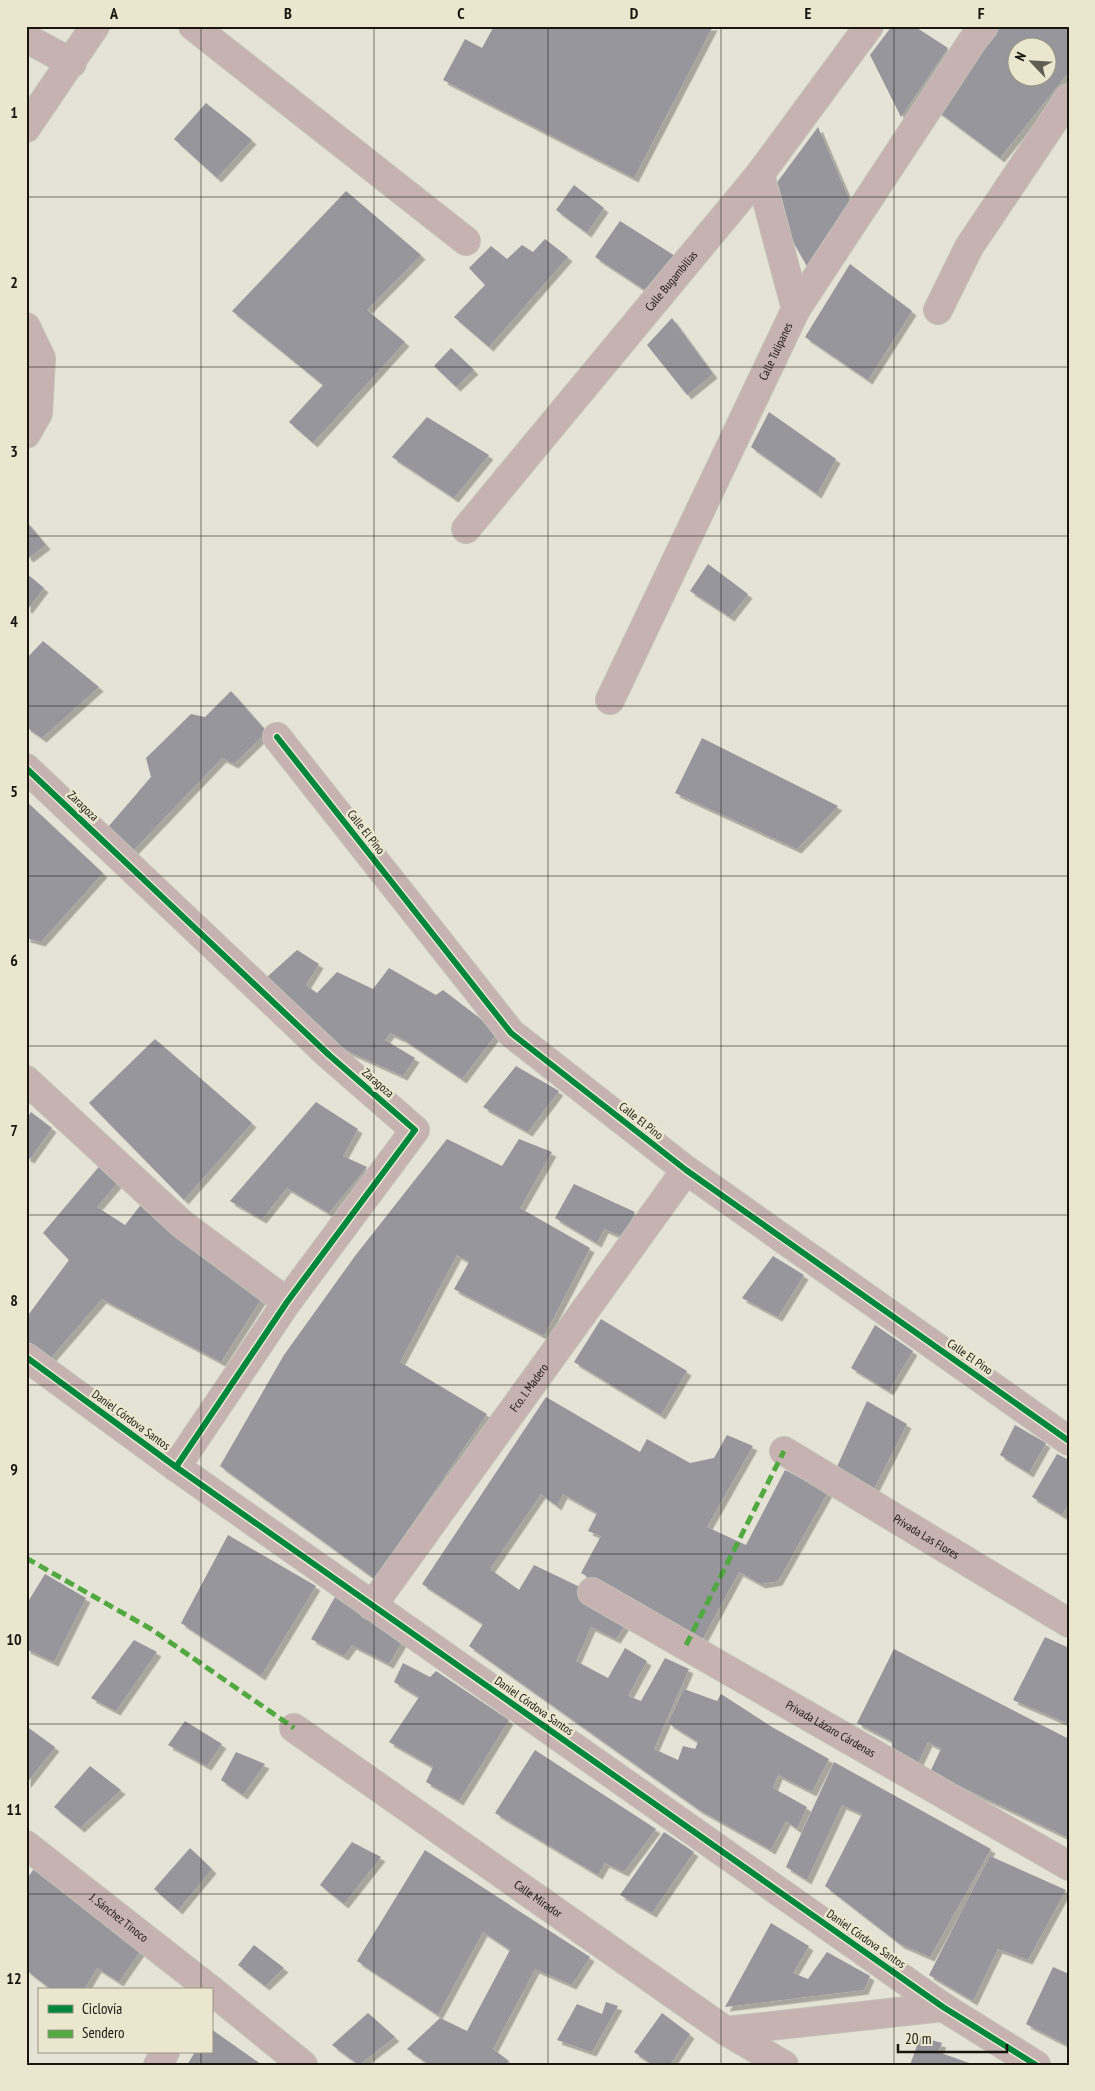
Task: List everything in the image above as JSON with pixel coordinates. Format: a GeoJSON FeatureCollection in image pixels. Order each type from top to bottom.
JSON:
{"type":"FeatureCollection","features":[{"type":"Feature","properties":{"kind":"street"},"geometry":{"type":"LineString","coordinates":[[26,128],[96,26]]}},
{"type":"Feature","properties":{"kind":"street"},"geometry":{"type":"LineString","coordinates":[[193,26],[466,241]]}},
{"type":"Feature","properties":{"kind":"street","name":"Calle Bugambilias"},"geometry":{"type":"LineString","coordinates":[[466,529],[760,174],[869,26]]}},
{"type":"Feature","properties":{"kind":"street","name":"Calle Tulipanes"},"geometry":{"type":"LineString","coordinates":[[610,700],[796,310],[972,31]]}},
{"type":"Feature","properties":{"kind":"street"},"geometry":{"type":"LineString","coordinates":[[26,38],[72,63]]}},
{"type":"Feature","properties":{"kind":"street"},"geometry":{"type":"LineString","coordinates":[[938,310],[970,247],[1069,98]]}},
{"type":"Feature","properties":{"kind":"street"},"geometry":{"type":"LineString","coordinates":[[760,174],[796,310]]}},
{"type":"Feature","properties":{"kind":"street"},"geometry":{"type":"LineString","coordinates":[[26,327],[40,358],[38,413],[26,434]]}},
{"type":"Feature","properties":{"kind":"street","name":"Calle El Pino"},"geometry":{"type":"LineString","coordinates":[[277,738],[511,1033],[686,1170],[1069,1440]]}},
{"type":"Feature","properties":{"kind":"street","name":"Zaragoza"},"geometry":{"type":"LineString","coordinates":[[26,768],[329,1056],[415,1130],[287,1302],[176,1467]]}},
{"type":"Feature","properties":{"kind":"street"},"geometry":{"type":"LineString","coordinates":[[26,1080],[182,1224],[287,1302]]}},
{"type":"Feature","properties":{"kind":"street","name":"Fco. I. Madero"},"geometry":{"type":"LineString","coordinates":[[372,1606],[686,1170]]}},
{"type":"Feature","properties":{"kind":"street","name":"Daniel Córdova Santos"},"geometry":{"type":"LineString","coordinates":[[26,1357],[176,1467],[372,1606],[943,2007],[1036,2065]]}},
{"type":"Feature","properties":{"kind":"street","name":"Privada Las Flores"},"geometry":{"type":"LineString","coordinates":[[784,1450],[1069,1622]]}},
{"type":"Feature","properties":{"kind":"street","name":"Privada Lázaro Cárdenas"},"geometry":{"type":"LineString","coordinates":[[592,1592],[1069,1866]]}},
{"type":"Feature","properties":{"kind":"street","name":"Calle Mirador"},"geometry":{"type":"LineString","coordinates":[[294,1728],[726,2031],[784,2065]]}},
{"type":"Feature","properties":{"kind":"street","name":"J. Sánchez Tinoco"},"geometry":{"type":"LineString","coordinates":[[26,1845],[206,1988]]}},
{"type":"Feature","properties":{"kind":"street","name":"J. Sánchez Tinoco"},"geometry":{"type":"LineString","coordinates":[[212,1993],[303,2065]]}},
{"type":"Feature","properties":{"kind":"street"},"geometry":{"type":"LineString","coordinates":[[726,2031],[943,2007]]}},
{"type":"Feature","properties":{"kind":"building"},"geometry":{"type":"Polygon","coordinates":[[[494,26],[713,26],[634,178],[443,80],[465,39],[482,48],[494,26]]]}},
{"type":"Feature","properties":{"kind":"building"},"geometry":{"type":"Polygon","coordinates":[[[892,26],[914,26],[948,48],[901,117],[870,55],[892,26]]]}},
{"type":"Feature","properties":{"kind":"building"},"geometry":{"type":"Polygon","coordinates":[[[995,26],[1069,26],[1069,72],[1058,86],[1058,38],[1008,38],[1008,88],[1056,88],[1000,158],[936,110],[995,26]]]}},
{"type":"Feature","properties":{"kind":"building"},"geometry":{"type":"Polygon","coordinates":[[[206,103],[252,140],[217,178],[174,139],[206,103]]]}},
{"type":"Feature","properties":{"kind":"building"},"geometry":{"type":"Polygon","coordinates":[[[818,127],[854,211],[813,277],[767,196],[818,127]]]}},
{"type":"Feature","properties":{"kind":"building"},"geometry":{"type":"Polygon","coordinates":[[[574,185],[604,208],[587,233],[556,210],[574,185]]]}},
{"type":"Feature","properties":{"kind":"building"},"geometry":{"type":"Polygon","coordinates":[[[346,191],[421,255],[367,310],[405,342],[313,443],[289,422],[323,385],[232,311],[346,191]]]}},
{"type":"Feature","properties":{"kind":"building"},"geometry":{"type":"Polygon","coordinates":[[[620,221],[683,261],[657,298],[595,257],[620,221]]]}},
{"type":"Feature","properties":{"kind":"building"},"geometry":{"type":"Polygon","coordinates":[[[545,239],[568,257],[489,347],[454,317],[485,285],[469,268],[491,246],[507,259],[522,245],[533,252],[545,239]]]}},
{"type":"Feature","properties":{"kind":"building"},"geometry":{"type":"Polygon","coordinates":[[[850,264],[912,311],[868,380],[805,337],[850,264]]]}},
{"type":"Feature","properties":{"kind":"building"},"geometry":{"type":"Polygon","coordinates":[[[672,318],[713,374],[687,395],[647,345],[672,318]]]}},
{"type":"Feature","properties":{"kind":"building"},"geometry":{"type":"Polygon","coordinates":[[[451,348],[474,370],[456,387],[434,366],[451,348]]]}},
{"type":"Feature","properties":{"kind":"building"},"geometry":{"type":"Polygon","coordinates":[[[769,412],[836,459],[817,494],[751,447],[769,412]]]}},
{"type":"Feature","properties":{"kind":"building"},"geometry":{"type":"Polygon","coordinates":[[[427,417],[489,455],[454,498],[392,457],[427,417]]]}},
{"type":"Feature","properties":{"kind":"building"},"geometry":{"type":"Polygon","coordinates":[[[26,521],[46,545],[29,558],[26,555],[26,521]]]}},
{"type":"Feature","properties":{"kind":"building"},"geometry":{"type":"Polygon","coordinates":[[[708,564],[748,594],[730,617],[690,591],[708,564]]]}},
{"type":"Feature","properties":{"kind":"building"},"geometry":{"type":"Polygon","coordinates":[[[26,573],[44,588],[28,609],[26,608],[26,573]]]}},
{"type":"Feature","properties":{"kind":"building"},"geometry":{"type":"Polygon","coordinates":[[[43,641],[99,687],[42,738],[26,727],[26,659],[43,641]]]}},
{"type":"Feature","properties":{"kind":"building"},"geometry":{"type":"Polygon","coordinates":[[[231,691],[267,732],[234,764],[222,758],[132,852],[108,827],[151,777],[146,758],[191,714],[205,717],[231,691]]]}},
{"type":"Feature","properties":{"kind":"building"},"geometry":{"type":"Polygon","coordinates":[[[702,738],[838,806],[797,849],[675,793],[702,738]]]}},
{"type":"Feature","properties":{"kind":"building"},"geometry":{"type":"Polygon","coordinates":[[[26,801],[103,873],[41,942],[26,938],[26,801]]]}},
{"type":"Feature","properties":{"kind":"building"},"geometry":{"type":"Polygon","coordinates":[[[297,950],[319,964],[306,985],[317,993],[337,972],[373,989],[389,968],[436,995],[443,990],[498,1032],[462,1079],[403,1039],[390,1033],[385,1040],[415,1058],[403,1076],[321,1039],[267,977],[297,950]]]}},
{"type":"Feature","properties":{"kind":"building"},"geometry":{"type":"Polygon","coordinates":[[[155,1039],[252,1123],[184,1200],[89,1103],[155,1039]]]}},
{"type":"Feature","properties":{"kind":"building"},"geometry":{"type":"Polygon","coordinates":[[[516,1066],[559,1091],[528,1132],[483,1107],[516,1066]]]}},
{"type":"Feature","properties":{"kind":"building"},"geometry":{"type":"Polygon","coordinates":[[[316,1102],[358,1129],[343,1156],[367,1167],[329,1213],[287,1188],[262,1219],[230,1201],[316,1102]]]}},
{"type":"Feature","properties":{"kind":"building"},"geometry":{"type":"Polygon","coordinates":[[[31,1112],[52,1128],[30,1159],[26,1157],[26,1120],[31,1112]]]}},
{"type":"Feature","properties":{"kind":"building"},"geometry":{"type":"Polygon","coordinates":[[[447,1139],[502,1166],[519,1139],[552,1152],[520,1208],[590,1248],[544,1336],[454,1289],[469,1262],[457,1255],[400,1362],[487,1414],[375,1579],[220,1466],[284,1355],[355,1256],[447,1139]]]}},
{"type":"Feature","properties":{"kind":"building"},"geometry":{"type":"Polygon","coordinates":[[[102,1163],[121,1179],[97,1207],[125,1225],[143,1202],[266,1292],[221,1362],[102,1299],[49,1360],[26,1346],[26,1318],[69,1260],[43,1233],[102,1163]]]}},
{"type":"Feature","properties":{"kind":"building"},"geometry":{"type":"Polygon","coordinates":[[[574,1184],[635,1212],[623,1237],[604,1229],[597,1243],[555,1218],[574,1184]]]}},
{"type":"Feature","properties":{"kind":"building"},"geometry":{"type":"Polygon","coordinates":[[[773,1256],[804,1275],[778,1317],[742,1298],[773,1256]]]}},
{"type":"Feature","properties":{"kind":"building"},"geometry":{"type":"Polygon","coordinates":[[[601,1319],[687,1371],[661,1415],[574,1362],[601,1319]]]}},
{"type":"Feature","properties":{"kind":"building"},"geometry":{"type":"Polygon","coordinates":[[[875,1325],[913,1351],[889,1391],[851,1368],[875,1325]]]}},
{"type":"Feature","properties":{"kind":"building"},"geometry":{"type":"Polygon","coordinates":[[[546,1397],[640,1452],[647,1439],[690,1463],[714,1458],[727,1435],[753,1446],[707,1527],[746,1545],[785,1470],[828,1492],[778,1581],[761,1584],[739,1572],[701,1642],[581,1573],[601,1536],[588,1531],[597,1513],[563,1494],[557,1506],[541,1494],[490,1569],[519,1590],[534,1565],[582,1588],[580,1601],[625,1625],[616,1639],[591,1627],[576,1661],[608,1678],[625,1648],[647,1661],[628,1696],[641,1701],[665,1658],[689,1669],[654,1749],[678,1760],[683,1746],[695,1749],[698,1742],[668,1723],[684,1689],[717,1701],[721,1694],[772,1727],[829,1759],[812,1792],[778,1775],[773,1788],[807,1807],[797,1829],[786,1821],[771,1850],[698,1809],[469,1646],[483,1624],[422,1584],[546,1397]]]}},
{"type":"Feature","properties":{"kind":"building"},"geometry":{"type":"Polygon","coordinates":[[[867,1401],[907,1424],[872,1493],[836,1469],[867,1401]]]}},
{"type":"Feature","properties":{"kind":"building"},"geometry":{"type":"Polygon","coordinates":[[[1015,1425],[1046,1443],[1029,1473],[1000,1455],[1015,1425]]]}},
{"type":"Feature","properties":{"kind":"building"},"geometry":{"type":"Polygon","coordinates":[[[1057,1454],[1069,1460],[1069,1504],[1062,1515],[1032,1497],[1057,1454]]]}},
{"type":"Feature","properties":{"kind":"building"},"geometry":{"type":"Polygon","coordinates":[[[228,1535],[316,1586],[261,1676],[181,1623],[228,1535]]]}},
{"type":"Feature","properties":{"kind":"building"},"geometry":{"type":"Polygon","coordinates":[[[45,1574],[86,1598],[54,1662],[26,1649],[26,1605],[45,1574]]]}},
{"type":"Feature","properties":{"kind":"building"},"geometry":{"type":"Polygon","coordinates":[[[335,1597],[405,1637],[389,1664],[352,1645],[344,1656],[311,1639],[335,1597]]]}},
{"type":"Feature","properties":{"kind":"building"},"geometry":{"type":"Polygon","coordinates":[[[1045,1637],[1069,1648],[1069,1724],[1013,1700],[1045,1637]]]}},
{"type":"Feature","properties":{"kind":"building"},"geometry":{"type":"Polygon","coordinates":[[[134,1640],[157,1652],[116,1711],[91,1698],[134,1640]]]}},
{"type":"Feature","properties":{"kind":"building"},"geometry":{"type":"Polygon","coordinates":[[[894,1649],[1069,1739],[1069,1838],[930,1772],[941,1749],[928,1742],[918,1763],[892,1749],[892,1741],[857,1723],[894,1649]]]}},
{"type":"Feature","properties":{"kind":"building"},"geometry":{"type":"Polygon","coordinates":[[[403,1663],[430,1677],[436,1671],[509,1720],[459,1801],[426,1782],[433,1767],[389,1742],[419,1697],[394,1682],[403,1663]]]}},
{"type":"Feature","properties":{"kind":"building"},"geometry":{"type":"Polygon","coordinates":[[[185,1721],[222,1744],[207,1766],[168,1745],[185,1721]]]}},
{"type":"Feature","properties":{"kind":"building"},"geometry":{"type":"Polygon","coordinates":[[[26,1726],[55,1747],[26,1784],[26,1726]]]}},
{"type":"Feature","properties":{"kind":"building"},"geometry":{"type":"Polygon","coordinates":[[[535,1750],[656,1829],[624,1872],[605,1863],[598,1875],[495,1813],[535,1750]]]}},
{"type":"Feature","properties":{"kind":"building"},"geometry":{"type":"Polygon","coordinates":[[[236,1752],[265,1764],[243,1795],[221,1780],[236,1752]]]}},
{"type":"Feature","properties":{"kind":"building"},"geometry":{"type":"Polygon","coordinates":[[[834,1762],[991,1849],[930,1957],[900,1944],[825,1886],[862,1814],[842,1805],[807,1880],[786,1867],[834,1762]]]}},
{"type":"Feature","properties":{"kind":"building"},"geometry":{"type":"Polygon","coordinates":[[[90,1766],[121,1790],[80,1828],[54,1807],[90,1766]]]}},
{"type":"Feature","properties":{"kind":"building"},"geometry":{"type":"Polygon","coordinates":[[[664,1832],[694,1852],[652,1913],[620,1895],[664,1832]]]}},
{"type":"Feature","properties":{"kind":"building"},"geometry":{"type":"Polygon","coordinates":[[[352,1842],[381,1857],[344,1904],[320,1885],[352,1842]]]}},
{"type":"Feature","properties":{"kind":"building"},"geometry":{"type":"Polygon","coordinates":[[[190,1848],[212,1869],[178,1910],[154,1889],[190,1848]]]}},
{"type":"Feature","properties":{"kind":"building"},"geometry":{"type":"Polygon","coordinates":[[[425,1850],[590,1957],[572,1985],[535,1969],[493,2049],[509,2061],[506,2065],[430,2065],[407,2049],[440,2018],[467,2031],[510,1950],[483,1932],[438,2015],[357,1961],[425,1850]]]}},
{"type":"Feature","properties":{"kind":"building"},"geometry":{"type":"Polygon","coordinates":[[[990,1856],[1066,1890],[1028,1960],[998,1949],[973,2001],[929,1975],[990,1856]]]}},
{"type":"Feature","properties":{"kind":"building"},"geometry":{"type":"Polygon","coordinates":[[[38,1863],[141,1950],[119,1982],[97,1968],[85,1988],[49,1988],[26,1970],[26,1880],[38,1863]]]}},
{"type":"Feature","properties":{"kind":"building"},"geometry":{"type":"Polygon","coordinates":[[[771,1923],[809,1946],[793,1973],[808,1979],[827,1952],[870,1976],[864,1990],[725,2007],[771,1923]]]}},
{"type":"Feature","properties":{"kind":"building"},"geometry":{"type":"Polygon","coordinates":[[[254,1945],[284,1968],[265,1986],[238,1965],[254,1945]]]}},
{"type":"Feature","properties":{"kind":"building"},"geometry":{"type":"Polygon","coordinates":[[[1053,1967],[1069,1974],[1069,2046],[1026,2024],[1053,1967]]]}},
{"type":"Feature","properties":{"kind":"building"},"geometry":{"type":"Polygon","coordinates":[[[606,2002],[618,2006],[592,2052],[557,2040],[577,2004],[602,2014],[606,2002]]]}},
{"type":"Feature","properties":{"kind":"building"},"geometry":{"type":"Polygon","coordinates":[[[368,2013],[395,2037],[359,2065],[332,2045],[368,2013]]]}},
{"type":"Feature","properties":{"kind":"building"},"geometry":{"type":"Polygon","coordinates":[[[662,2013],[690,2034],[670,2065],[653,2065],[634,2052],[662,2013]]]}},
{"type":"Feature","properties":{"kind":"building"},"geometry":{"type":"Polygon","coordinates":[[[212,2030],[262,2065],[187,2065],[194,2054],[212,2054],[212,2030]]]}},
{"type":"Feature","properties":{"kind":"building"},"geometry":{"type":"Polygon","coordinates":[[[920,2037],[942,2043],[938,2052],[975,2065],[910,2065],[920,2037]]]}},
{"type":"Feature","properties":{"kind":"marked path"},"geometry":{"type":"LineString","coordinates":[[686,1645],[784,1451]]}},
{"type":"Feature","properties":{"kind":"marked path"},"geometry":{"type":"LineString","coordinates":[[26,1558],[151,1629],[294,1728]]}},
{"type":"Feature","properties":{"kind":"cycle path"},"geometry":{"type":"LineString","coordinates":[[277,737],[511,1033],[686,1170],[1069,1441]]}},
{"type":"Feature","properties":{"kind":"cycle path"},"geometry":{"type":"LineString","coordinates":[[26,768],[329,1055],[415,1130],[287,1302],[176,1467]]}},
{"type":"Feature","properties":{"kind":"cycle path"},"geometry":{"type":"LineString","coordinates":[[26,1357],[176,1467],[943,2007],[1036,2065]]}}]}
